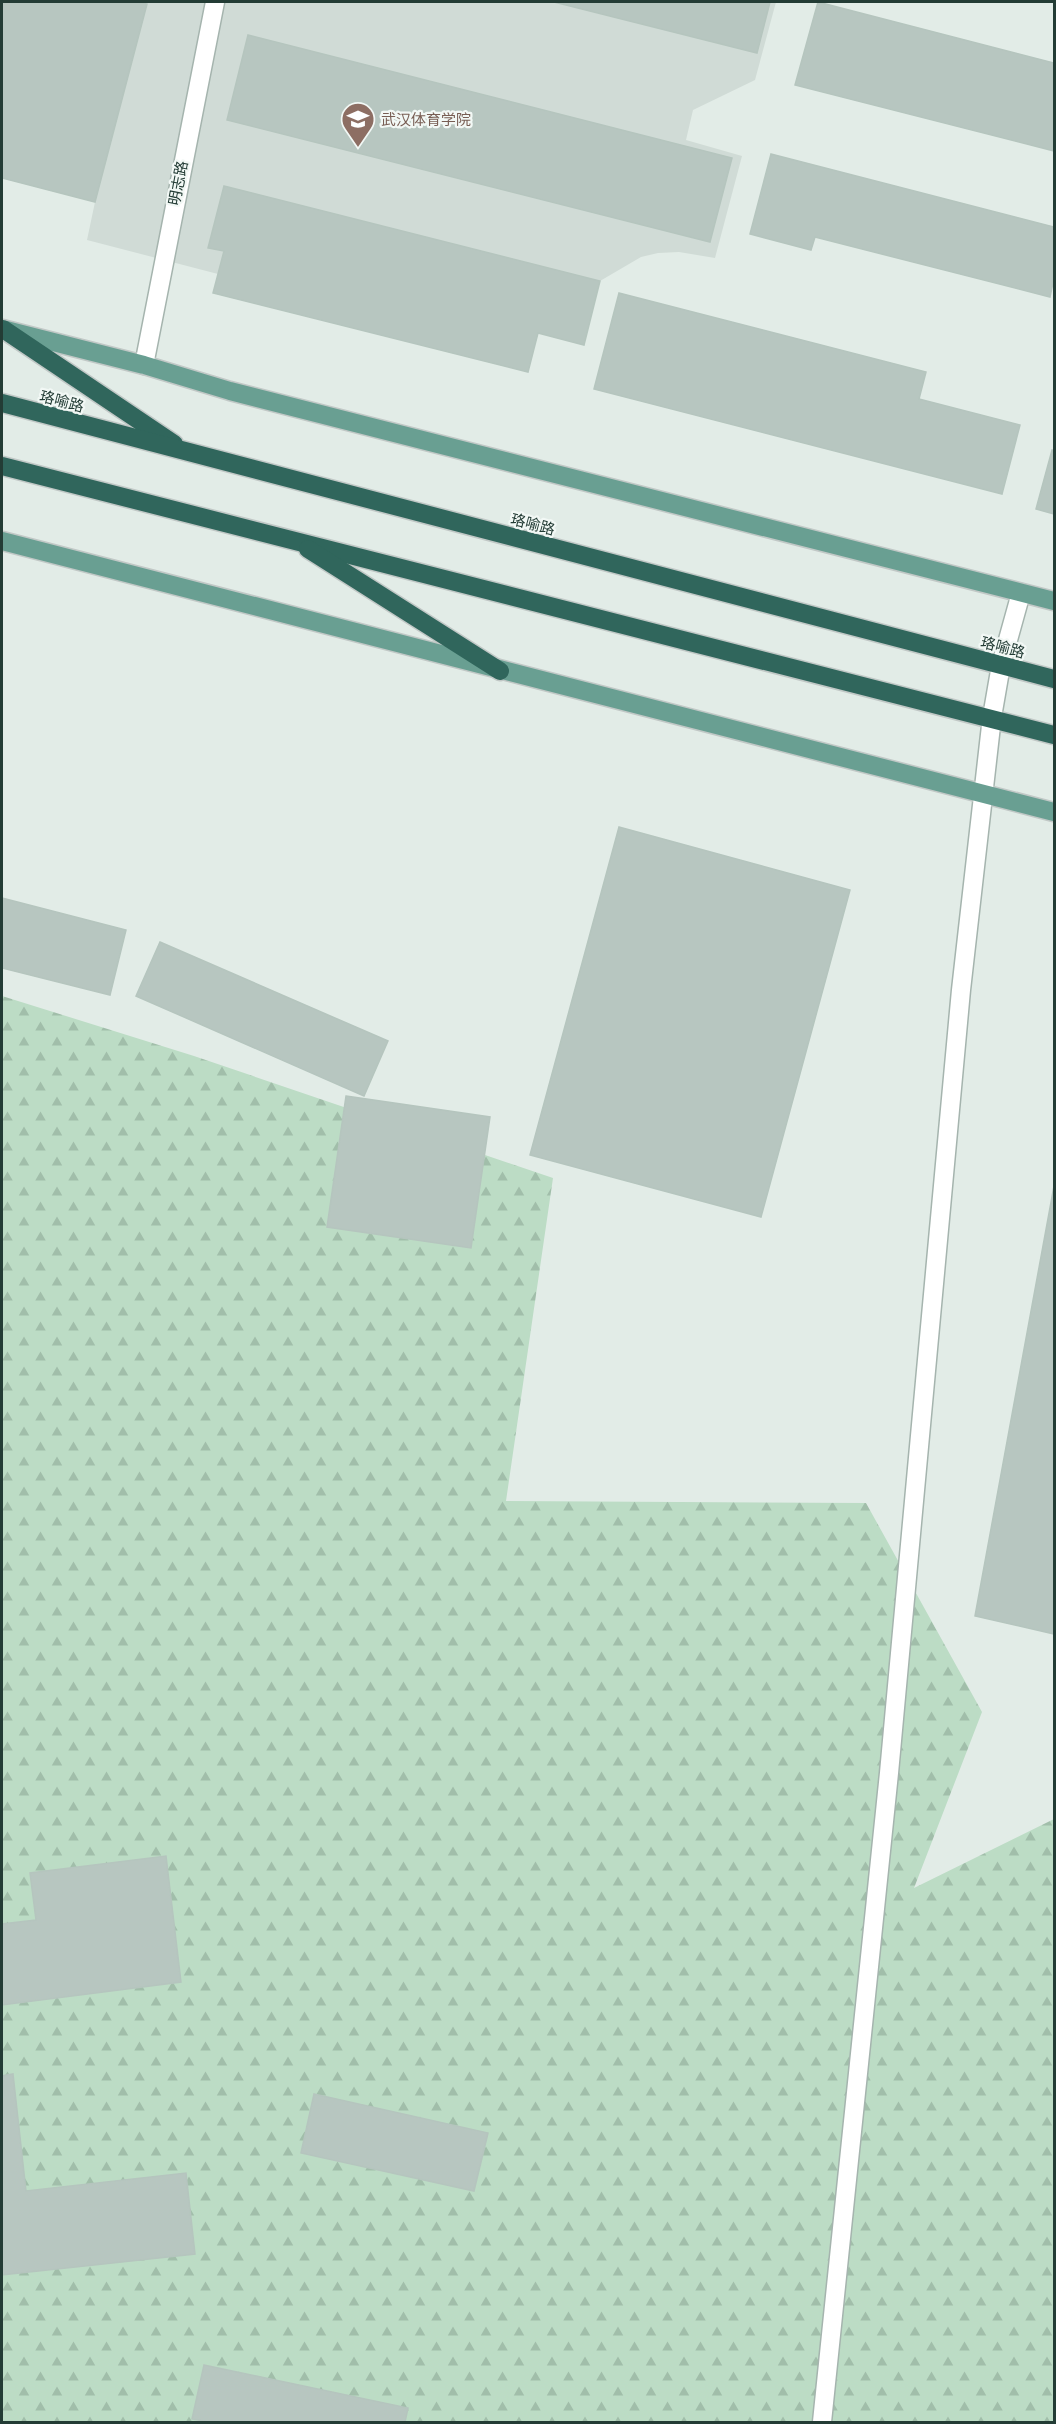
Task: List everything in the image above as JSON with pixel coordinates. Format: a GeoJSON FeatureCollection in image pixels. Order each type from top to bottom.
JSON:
{"type":"FeatureCollection","features":[{"type":"Feature","properties":{"kind":"highway"},"geometry":{"type":"LineString","coordinates":[[2,329],[186,451]]}},
{"type":"Feature","properties":{"kind":"highway","name":"珞喻路"},"geometry":{"type":"LineString","coordinates":[[2,403],[1054,679]]}},
{"type":"Feature","properties":{"kind":"highway"},"geometry":{"type":"LineString","coordinates":[[2,466],[992,717],[1054,735]]}},
{"type":"Feature","properties":{"kind":"highway"},"geometry":{"type":"LineString","coordinates":[[294,540],[500,671]]}},
{"type":"Feature","properties":{"kind":"main road"},"geometry":{"type":"LineString","coordinates":[[2,329],[144,365],[230,392],[1054,601]]}},
{"type":"Feature","properties":{"kind":"main road"},"geometry":{"type":"LineString","coordinates":[[2,541],[1054,812]]}},
{"type":"Feature","properties":{"kind":"street","name":"明志路"},"geometry":{"type":"LineString","coordinates":[[144,365],[214,2]]}},
{"type":"Feature","properties":{"kind":"street"},"geometry":{"type":"LineString","coordinates":[[822,2422],[890,1761],[961,990],[992,717],[1001,665],[1021,593]]}},
{"type":"Feature","properties":{"kind":"shaded area","name":"武汉体育学院"},"geometry":{"type":"Polygon","coordinates":[[[2,2],[776,2],[755,80],[693,110],[686,140],[742,156],[715,258],[679,252],[658,253],[641,257],[600,281],[224,187],[208,247],[224,251],[218,274],[87,240],[95,202],[2,178],[2,2]]]}},
{"type":"Feature","properties":{"kind":"green space"},"geometry":{"type":"Polygon","coordinates":[[[2,996],[194,1056],[553,1178],[506,1501],[866,1503],[982,1712],[914,1888],[1054,1819],[1054,2422],[2,2422],[2,996]]]}},
{"type":"Feature","properties":{"kind":"building"},"geometry":{"type":"Polygon","coordinates":[[[2,2],[138,2],[147,4],[95,202],[2,178],[2,2]]]}},
{"type":"Feature","properties":{"kind":"building"},"geometry":{"type":"Polygon","coordinates":[[[554,2],[770,2],[757,53],[554,2]]]}},
{"type":"Feature","properties":{"kind":"building"},"geometry":{"type":"Polygon","coordinates":[[[818,2],[1054,63],[1054,151],[795,85],[818,2]]]}},
{"type":"Feature","properties":{"kind":"building"},"geometry":{"type":"Polygon","coordinates":[[[248,35],[732,158],[710,242],[227,120],[248,35]]]}},
{"type":"Feature","properties":{"kind":"building"},"geometry":{"type":"Polygon","coordinates":[[[771,154],[1054,227],[1054,278],[1050,297],[815,237],[811,250],[750,234],[771,154]]]}},
{"type":"Feature","properties":{"kind":"building"},"geometry":{"type":"Polygon","coordinates":[[[224,186],[600,281],[584,345],[538,333],[528,372],[213,293],[224,251],[208,248],[224,186]]]}},
{"type":"Feature","properties":{"kind":"building"},"geometry":{"type":"Polygon","coordinates":[[[619,293],[926,372],[919,399],[1020,425],[1002,494],[594,389],[619,293]]]}},
{"type":"Feature","properties":{"kind":"building"},"geometry":{"type":"Polygon","coordinates":[[[1052,450],[1054,451],[1054,514],[1036,509],[1052,450]]]}},
{"type":"Feature","properties":{"kind":"building"},"geometry":{"type":"Polygon","coordinates":[[[619,827],[850,890],[761,1217],[530,1155],[619,827]]]}},
{"type":"Feature","properties":{"kind":"building"},"geometry":{"type":"Polygon","coordinates":[[[2,898],[126,930],[110,995],[2,968],[2,898]]]}},
{"type":"Feature","properties":{"kind":"building"},"geometry":{"type":"Polygon","coordinates":[[[160,942],[388,1041],[364,1096],[136,996],[160,942]]]}},
{"type":"Feature","properties":{"kind":"building"},"geometry":{"type":"Polygon","coordinates":[[[346,1096],[490,1117],[471,1248],[327,1227],[346,1096]]]}},
{"type":"Feature","properties":{"kind":"building"},"geometry":{"type":"Polygon","coordinates":[[[1054,1186],[1054,1634],[975,1616],[1054,1186]]]}},
{"type":"Feature","properties":{"kind":"building"},"geometry":{"type":"Polygon","coordinates":[[[166,1856],[181,1982],[2,2005],[2,1924],[36,1920],[30,1873],[166,1856]]]}},
{"type":"Feature","properties":{"kind":"building"},"geometry":{"type":"Polygon","coordinates":[[[13,2074],[26,2191],[186,2173],[195,2254],[2,2275],[2,2076],[13,2074]]]}},
{"type":"Feature","properties":{"kind":"building"},"geometry":{"type":"Polygon","coordinates":[[[314,2094],[488,2133],[474,2191],[301,2153],[314,2094]]]}},
{"type":"Feature","properties":{"kind":"building"},"geometry":{"type":"Polygon","coordinates":[[[204,2365],[408,2408],[405,2422],[209,2422],[192,2419],[204,2365]]]}},
{"type":"Feature","properties":{"kind":"place","name":"武汉体育学院"},"geometry":{"type":"Point","coordinates":[358,148]}}]}
